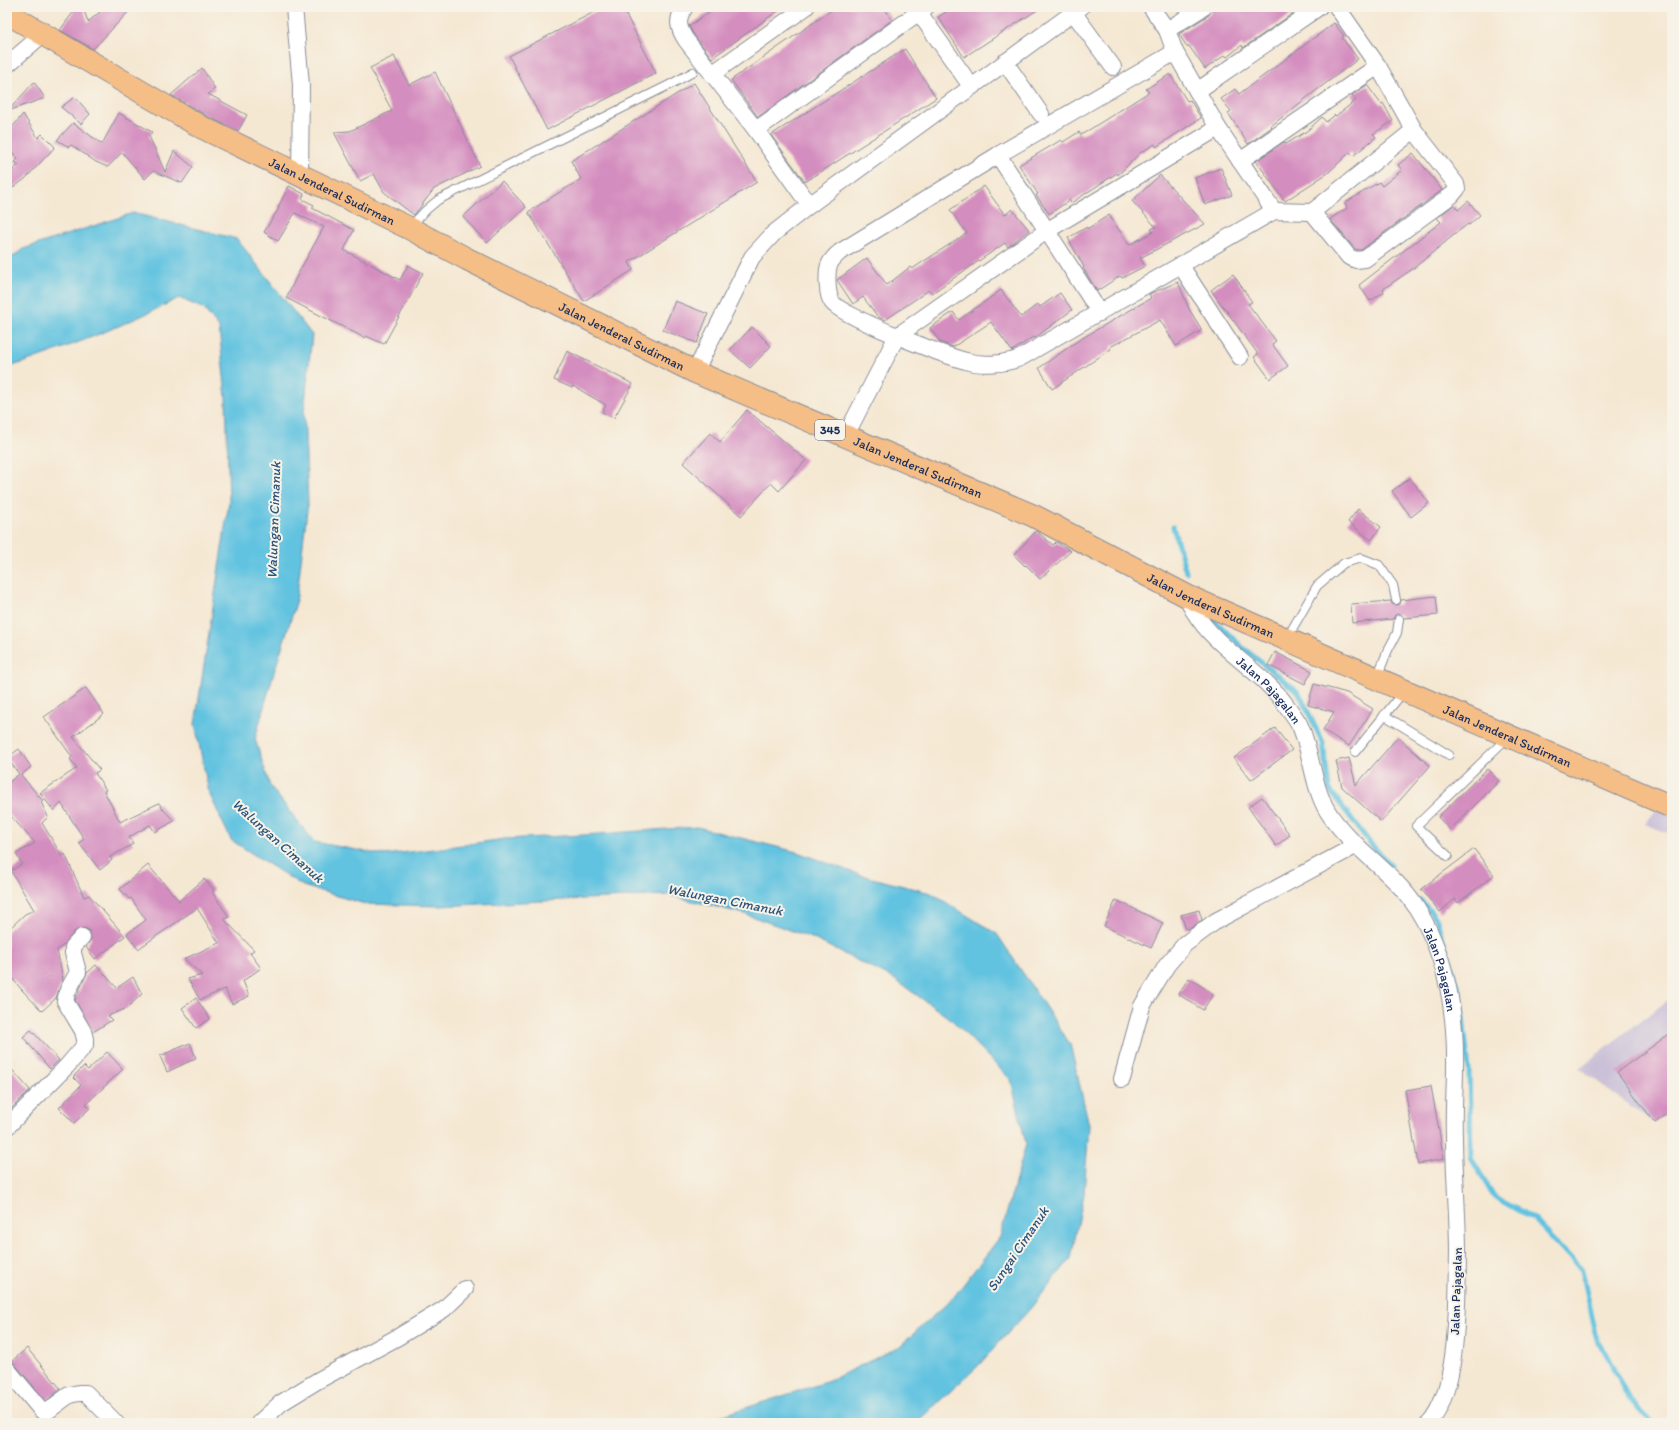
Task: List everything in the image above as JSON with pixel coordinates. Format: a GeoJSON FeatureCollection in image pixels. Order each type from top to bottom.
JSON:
{"type":"FeatureCollection","features":[{"type":"Feature","properties":{"kind":"main road","name":"Jalan Jenderal Sudirman"},"geometry":{"type":"LineString","coordinates":[[7,13],[201,127],[409,228],[467,259],[695,372],[1034,516],[1187,596],[1376,680],[1672,808]]}},
{"type":"Feature","properties":{"kind":"street"},"geometry":{"type":"LineString","coordinates":[[294,7],[301,85],[300,175]]}},
{"type":"Feature","properties":{"kind":"street"},"geometry":{"type":"LineString","coordinates":[[685,7],[679,18],[678,25],[686,40],[756,130],[803,196],[811,204]]}},
{"type":"Feature","properties":{"kind":"street"},"geometry":{"type":"LineString","coordinates":[[712,74],[806,7]]}},
{"type":"Feature","properties":{"kind":"street"},"geometry":{"type":"LineString","coordinates":[[1151,7],[1167,30],[1175,52],[1218,128],[1274,211]]}},
{"type":"Feature","properties":{"kind":"street"},"geometry":{"type":"LineString","coordinates":[[1167,30],[1204,7]]}},
{"type":"Feature","properties":{"kind":"street"},"geometry":{"type":"LineString","coordinates":[[1197,91],[1319,7]]}},
{"type":"Feature","properties":{"kind":"street"},"geometry":{"type":"LineString","coordinates":[[1312,212],[1350,257],[1361,260],[1452,195],[1457,189],[1456,184],[1414,130],[1378,66],[1337,7]]}},
{"type":"Feature","properties":{"kind":"street"},"geometry":{"type":"LineString","coordinates":[[756,130],[920,9],[972,86]]}},
{"type":"Feature","properties":{"kind":"street"},"geometry":{"type":"LineString","coordinates":[[695,372],[752,257],[774,233],[811,204],[972,86],[1077,10],[1112,67]]}},
{"type":"Feature","properties":{"kind":"street"},"geometry":{"type":"LineString","coordinates":[[7,65],[44,34]]}},
{"type":"Feature","properties":{"kind":"street"},"geometry":{"type":"LineString","coordinates":[[1175,52],[998,155],[845,248],[831,262],[828,268],[828,288],[833,304],[842,311],[898,336],[967,362],[1002,363],[1020,358],[1274,211],[1312,212],[1414,130]]}},
{"type":"Feature","properties":{"kind":"street"},"geometry":{"type":"LineString","coordinates":[[1005,62],[1040,114]]}},
{"type":"Feature","properties":{"kind":"street"},"geometry":{"type":"LineString","coordinates":[[1240,161],[1378,66]]}},
{"type":"Feature","properties":{"kind":"street"},"geometry":{"type":"LineString","coordinates":[[845,437],[898,336],[1048,230],[1218,128]]}},
{"type":"Feature","properties":{"kind":"street"},"geometry":{"type":"LineString","coordinates":[[998,155],[1048,230],[1100,313]]}},
{"type":"Feature","properties":{"kind":"street"},"geometry":{"type":"LineString","coordinates":[[1181,266],[1240,357]]}},
{"type":"Feature","properties":{"kind":"street","name":"Jalan Pajagalan"},"geometry":{"type":"LineString","coordinates":[[1187,596],[1194,612],[1204,626],[1273,689],[1285,703],[1300,727],[1320,795],[1327,810],[1336,824],[1406,892],[1436,947],[1450,996],[1456,1066],[1453,1113],[1454,1180],[1458,1231],[1458,1302],[1447,1388],[1440,1407],[1429,1423]]}},
{"type":"Feature","properties":{"kind":"street"},"geometry":{"type":"LineString","coordinates":[[1122,1079],[1142,1006],[1167,965],[1185,944],[1216,921],[1357,845]]}},
{"type":"Feature","properties":{"kind":"street"},"geometry":{"type":"LineString","coordinates":[[7,1127],[67,1066],[84,1045],[85,1039],[82,1031],[65,1001],[68,990],[78,972],[73,947],[82,937]]}},
{"type":"Feature","properties":{"kind":"street"},"geometry":{"type":"LineString","coordinates":[[260,1423],[280,1403],[398,1337],[444,1309],[465,1289]]}},
{"type":"Feature","properties":{"kind":"street"},"geometry":{"type":"LineString","coordinates":[[8,1371],[42,1411],[49,1410],[69,1395],[79,1392],[86,1393],[116,1423]]}},
{"type":"Feature","properties":{"kind":"lane"},"geometry":{"type":"LineString","coordinates":[[409,228],[438,200],[693,72]]}},
{"type":"Feature","properties":{"kind":"lane"},"geometry":{"type":"LineString","coordinates":[[1286,640],[1317,586],[1344,563],[1362,558],[1379,565],[1392,585],[1396,600]]}},
{"type":"Feature","properties":{"kind":"lane"},"geometry":{"type":"LineString","coordinates":[[1376,680],[1397,632],[1399,619]]}},
{"type":"Feature","properties":{"kind":"lane"},"geometry":{"type":"LineString","coordinates":[[1355,752],[1404,691]]}},
{"type":"Feature","properties":{"kind":"lane"},"geometry":{"type":"LineString","coordinates":[[1384,715],[1449,755]]}},
{"type":"Feature","properties":{"kind":"lane"},"geometry":{"type":"LineString","coordinates":[[1448,856],[1416,826],[1508,737]]}},
{"type":"Feature","properties":{"kind":"shaded area"},"geometry":{"type":"Polygon","coordinates":[[[1672,789],[1672,835],[1645,824],[1672,789]]]}},
{"type":"Feature","properties":{"kind":"shaded area"},"geometry":{"type":"Polygon","coordinates":[[[1672,997],[1672,1109],[1654,1123],[1579,1068],[1672,997]]]}},
{"type":"Feature","properties":{"kind":"water"},"geometry":{"type":"Polygon","coordinates":[[[133,213],[237,239],[312,335],[304,412],[308,502],[296,603],[255,739],[270,786],[314,842],[384,855],[505,839],[697,827],[797,852],[860,875],[931,893],[997,934],[1070,1044],[1089,1125],[1084,1194],[1071,1258],[1030,1309],[977,1367],[921,1418],[913,1423],[699,1423],[829,1381],[900,1346],[953,1298],[1000,1237],[1026,1144],[1011,1080],[952,1020],[894,979],[812,938],[745,914],[669,895],[439,906],[365,904],[303,886],[231,840],[209,793],[195,724],[229,502],[226,398],[219,328],[204,309],[179,298],[94,336],[7,368],[7,261],[23,249],[133,213]]]}},
{"type":"Feature","properties":{"kind":"building"},"geometry":{"type":"Polygon","coordinates":[[[77,7],[83,7],[88,22],[106,7],[133,7],[93,49],[60,30],[77,7]]]}},
{"type":"Feature","properties":{"kind":"building"},"geometry":{"type":"Polygon","coordinates":[[[604,7],[622,7],[656,73],[547,130],[509,56],[604,7]]]}},
{"type":"Feature","properties":{"kind":"building"},"geometry":{"type":"Polygon","coordinates":[[[716,7],[783,7],[712,58],[689,26],[716,7]]]}},
{"type":"Feature","properties":{"kind":"building"},"geometry":{"type":"Polygon","coordinates":[[[836,7],[884,7],[892,20],[758,117],[731,80],[836,7]]]}},
{"type":"Feature","properties":{"kind":"building"},"geometry":{"type":"Polygon","coordinates":[[[954,7],[1042,7],[964,57],[938,17],[954,7]]]}},
{"type":"Feature","properties":{"kind":"building"},"geometry":{"type":"Polygon","coordinates":[[[1213,7],[1302,7],[1243,48],[1242,45],[1227,57],[1225,55],[1205,69],[1189,46],[1187,47],[1179,34],[1209,15],[1213,7]]]}},
{"type":"Feature","properties":{"kind":"building"},"geometry":{"type":"Polygon","coordinates":[[[1334,23],[1344,36],[1342,38],[1358,59],[1305,99],[1271,126],[1272,127],[1248,144],[1228,113],[1231,111],[1221,99],[1235,89],[1239,94],[1334,23]]]}},
{"type":"Feature","properties":{"kind":"building"},"geometry":{"type":"Polygon","coordinates":[[[905,49],[936,98],[805,182],[771,135],[905,49]]]}},
{"type":"Feature","properties":{"kind":"building"},"geometry":{"type":"Polygon","coordinates":[[[394,56],[409,85],[435,72],[480,166],[434,189],[414,215],[384,192],[374,174],[360,181],[334,132],[350,131],[392,111],[370,68],[394,56]]]}},
{"type":"Feature","properties":{"kind":"building"},"geometry":{"type":"Polygon","coordinates":[[[202,68],[215,89],[208,94],[247,115],[238,131],[207,116],[171,95],[202,68]]]}},
{"type":"Feature","properties":{"kind":"building"},"geometry":{"type":"Polygon","coordinates":[[[1170,74],[1187,101],[1190,100],[1201,118],[1156,147],[1155,144],[1140,153],[1118,175],[1117,173],[1071,203],[1070,200],[1049,214],[1019,165],[1061,140],[1063,142],[1079,132],[1081,135],[1149,92],[1146,89],[1170,74]]]}},
{"type":"Feature","properties":{"kind":"building"},"geometry":{"type":"Polygon","coordinates":[[[34,82],[45,98],[8,111],[34,82]]]}},
{"type":"Feature","properties":{"kind":"building"},"geometry":{"type":"Polygon","coordinates":[[[694,83],[757,182],[629,262],[633,270],[584,301],[528,212],[581,179],[571,161],[694,83]]]}},
{"type":"Feature","properties":{"kind":"building"},"geometry":{"type":"Polygon","coordinates":[[[1367,85],[1381,104],[1383,103],[1393,121],[1373,134],[1376,137],[1353,156],[1350,152],[1328,173],[1285,201],[1256,161],[1284,142],[1286,144],[1307,131],[1322,117],[1326,122],[1335,115],[1336,116],[1356,100],[1352,95],[1367,85]]]}},
{"type":"Feature","properties":{"kind":"building"},"geometry":{"type":"Polygon","coordinates":[[[75,97],[90,114],[81,124],[61,107],[75,97]]]}},
{"type":"Feature","properties":{"kind":"building"},"geometry":{"type":"Polygon","coordinates":[[[119,113],[152,132],[149,136],[165,172],[174,151],[193,167],[182,183],[153,171],[145,179],[122,152],[108,167],[96,162],[71,145],[69,147],[57,140],[73,123],[102,144],[119,113]]]}},
{"type":"Feature","properties":{"kind":"building"},"geometry":{"type":"Polygon","coordinates":[[[23,114],[38,138],[42,134],[55,147],[25,179],[7,192],[7,174],[19,165],[15,162],[18,159],[7,146],[7,134],[23,114]]]}},
{"type":"Feature","properties":{"kind":"building"},"geometry":{"type":"Polygon","coordinates":[[[1413,153],[1442,190],[1361,250],[1355,249],[1330,219],[1347,208],[1345,203],[1379,182],[1382,186],[1402,170],[1398,165],[1413,153]]]}},
{"type":"Feature","properties":{"kind":"building"},"geometry":{"type":"Polygon","coordinates":[[[1221,168],[1232,195],[1205,205],[1195,178],[1221,168]]]}},
{"type":"Feature","properties":{"kind":"building"},"geometry":{"type":"Polygon","coordinates":[[[1160,175],[1205,224],[1140,258],[1145,266],[1122,278],[1120,276],[1097,291],[1083,268],[1084,267],[1068,238],[1087,227],[1087,229],[1109,215],[1129,245],[1153,232],[1151,229],[1156,227],[1132,201],[1160,175]]]}},
{"type":"Feature","properties":{"kind":"building"},"geometry":{"type":"Polygon","coordinates":[[[502,181],[526,207],[487,243],[463,217],[502,181]]]}},
{"type":"Feature","properties":{"kind":"building"},"geometry":{"type":"Polygon","coordinates":[[[289,186],[304,194],[302,199],[314,205],[312,208],[354,230],[344,250],[400,280],[408,265],[423,273],[384,344],[366,336],[365,338],[286,298],[324,227],[295,213],[278,241],[264,232],[279,208],[278,207],[289,186]]]}},
{"type":"Feature","properties":{"kind":"building"},"geometry":{"type":"Polygon","coordinates":[[[984,186],[1005,215],[1012,209],[1029,230],[1008,247],[1005,243],[932,293],[929,290],[885,320],[878,317],[863,297],[853,304],[837,280],[867,258],[887,285],[910,267],[912,269],[967,233],[950,210],[984,186]]]}},
{"type":"Feature","properties":{"kind":"building"},"geometry":{"type":"Polygon","coordinates":[[[1468,201],[1480,215],[1414,268],[1383,289],[1384,292],[1370,301],[1359,285],[1441,222],[1437,218],[1454,205],[1458,210],[1468,201]]]}},
{"type":"Feature","properties":{"kind":"building"},"geometry":{"type":"Polygon","coordinates":[[[1233,274],[1252,302],[1248,304],[1276,341],[1272,344],[1288,366],[1270,379],[1254,357],[1258,354],[1211,290],[1233,274]]]}},
{"type":"Feature","properties":{"kind":"building"},"geometry":{"type":"Polygon","coordinates":[[[1178,282],[1189,309],[1202,330],[1176,346],[1160,320],[1110,347],[1111,349],[1052,389],[1039,368],[1079,340],[1151,298],[1149,294],[1178,282]]]}},
{"type":"Feature","properties":{"kind":"building"},"geometry":{"type":"Polygon","coordinates":[[[1001,290],[1021,317],[1038,304],[1040,307],[1060,293],[1072,310],[1035,338],[1033,337],[1012,351],[991,322],[953,347],[940,342],[930,328],[953,312],[959,320],[1001,290]]]}},
{"type":"Feature","properties":{"kind":"building"},"geometry":{"type":"Polygon","coordinates":[[[675,301],[708,314],[697,343],[663,330],[675,301]]]}},
{"type":"Feature","properties":{"kind":"building"},"geometry":{"type":"Polygon","coordinates":[[[752,327],[771,346],[750,368],[730,350],[752,327]]]}},
{"type":"Feature","properties":{"kind":"building"},"geometry":{"type":"Polygon","coordinates":[[[567,351],[633,384],[614,418],[602,412],[606,405],[573,386],[572,388],[554,380],[567,351]]]}},
{"type":"Feature","properties":{"kind":"building"},"geometry":{"type":"Polygon","coordinates":[[[747,410],[806,460],[779,491],[771,483],[741,516],[683,463],[710,433],[720,442],[747,410]]]}},
{"type":"Feature","properties":{"kind":"building"},"geometry":{"type":"Polygon","coordinates":[[[1410,478],[1429,503],[1411,517],[1392,491],[1410,478]]]}},
{"type":"Feature","properties":{"kind":"building"},"geometry":{"type":"Polygon","coordinates":[[[1358,509],[1381,527],[1371,540],[1348,522],[1358,509]]]}},
{"type":"Feature","properties":{"kind":"building"},"geometry":{"type":"Polygon","coordinates":[[[1036,531],[1053,545],[1056,542],[1071,551],[1040,579],[1014,555],[1036,531]]]}},
{"type":"Feature","properties":{"kind":"building"},"geometry":{"type":"Polygon","coordinates":[[[1436,596],[1438,615],[1404,618],[1399,614],[1395,615],[1393,619],[1352,623],[1351,604],[1391,601],[1392,604],[1397,605],[1400,604],[1401,600],[1436,596]]]}},
{"type":"Feature","properties":{"kind":"building"},"geometry":{"type":"Polygon","coordinates":[[[1275,652],[1312,671],[1305,684],[1268,665],[1275,652]]]}},
{"type":"Feature","properties":{"kind":"building"},"geometry":{"type":"Polygon","coordinates":[[[1314,684],[1347,693],[1373,709],[1349,746],[1323,730],[1334,712],[1308,705],[1314,684]]]}},
{"type":"Feature","properties":{"kind":"building"},"geometry":{"type":"Polygon","coordinates":[[[86,688],[104,714],[73,737],[100,770],[95,773],[106,790],[104,791],[120,822],[159,803],[174,821],[155,832],[150,825],[129,837],[133,844],[110,857],[112,860],[100,870],[79,843],[84,839],[61,803],[54,811],[40,793],[77,768],[70,759],[72,757],[44,717],[86,688]]]}},
{"type":"Feature","properties":{"kind":"building"},"geometry":{"type":"Polygon","coordinates":[[[1275,728],[1292,750],[1251,780],[1234,758],[1275,728]]]}},
{"type":"Feature","properties":{"kind":"building"},"geometry":{"type":"Polygon","coordinates":[[[1398,737],[1430,766],[1381,822],[1342,787],[1336,761],[1349,758],[1356,785],[1398,737]]]}},
{"type":"Feature","properties":{"kind":"building"},"geometry":{"type":"Polygon","coordinates":[[[19,749],[31,767],[21,775],[43,801],[41,802],[48,817],[42,823],[62,856],[65,854],[84,897],[89,895],[125,936],[95,959],[86,947],[91,939],[89,930],[84,928],[75,931],[65,944],[57,950],[63,979],[56,998],[42,1011],[12,978],[7,982],[7,931],[25,914],[34,910],[11,871],[22,864],[16,854],[35,843],[7,812],[7,784],[19,774],[7,758],[19,749]]]}},
{"type":"Feature","properties":{"kind":"building"},"geometry":{"type":"Polygon","coordinates":[[[1487,769],[1499,781],[1450,830],[1438,817],[1487,769]]]}},
{"type":"Feature","properties":{"kind":"building"},"geometry":{"type":"Polygon","coordinates":[[[1262,797],[1290,835],[1276,846],[1248,807],[1262,797]]]}},
{"type":"Feature","properties":{"kind":"building"},"geometry":{"type":"Polygon","coordinates":[[[1474,849],[1494,875],[1458,903],[1455,899],[1440,912],[1421,889],[1474,849]]]}},
{"type":"Feature","properties":{"kind":"building"},"geometry":{"type":"Polygon","coordinates":[[[148,865],[179,901],[204,879],[214,890],[212,892],[229,917],[224,919],[254,950],[250,953],[261,968],[243,981],[249,996],[232,1004],[225,989],[200,1000],[188,979],[202,975],[184,959],[219,943],[197,908],[138,949],[127,934],[146,920],[131,898],[129,899],[120,889],[148,865]]]}},
{"type":"Feature","properties":{"kind":"building"},"geometry":{"type":"Polygon","coordinates":[[[1116,900],[1163,923],[1151,948],[1104,926],[1116,900]]]}},
{"type":"Feature","properties":{"kind":"building"},"geometry":{"type":"Polygon","coordinates":[[[1199,910],[1202,920],[1191,928],[1186,929],[1181,915],[1199,910]]]}},
{"type":"Feature","properties":{"kind":"building"},"geometry":{"type":"Polygon","coordinates":[[[96,965],[117,988],[133,977],[142,994],[127,1008],[108,1016],[112,1020],[93,1032],[75,1000],[87,973],[96,965]]]}},
{"type":"Feature","properties":{"kind":"building"},"geometry":{"type":"Polygon","coordinates":[[[1189,978],[1213,994],[1203,1010],[1178,994],[1189,978]]]}},
{"type":"Feature","properties":{"kind":"building"},"geometry":{"type":"Polygon","coordinates":[[[196,998],[210,1019],[196,1028],[182,1008],[196,998]]]}},
{"type":"Feature","properties":{"kind":"building"},"geometry":{"type":"Polygon","coordinates":[[[31,1030],[59,1060],[50,1069],[23,1037],[31,1030]]]}},
{"type":"Feature","properties":{"kind":"building"},"geometry":{"type":"Polygon","coordinates":[[[1672,1032],[1672,1110],[1655,1123],[1617,1072],[1672,1032]]]}},
{"type":"Feature","properties":{"kind":"building"},"geometry":{"type":"Polygon","coordinates":[[[190,1043],[196,1058],[167,1072],[160,1056],[190,1043]]]}},
{"type":"Feature","properties":{"kind":"building"},"geometry":{"type":"Polygon","coordinates":[[[107,1052],[123,1069],[86,1104],[90,1108],[74,1123],[59,1108],[81,1085],[73,1077],[84,1066],[88,1070],[107,1052]]]}},
{"type":"Feature","properties":{"kind":"building"},"geometry":{"type":"Polygon","coordinates":[[[7,1064],[30,1090],[7,1113],[7,1064]]]}},
{"type":"Feature","properties":{"kind":"building"},"geometry":{"type":"Polygon","coordinates":[[[1431,1086],[1444,1159],[1418,1164],[1405,1090],[1431,1086]]]}},
{"type":"Feature","properties":{"kind":"building"},"geometry":{"type":"Polygon","coordinates":[[[27,1348],[61,1389],[46,1401],[12,1361],[27,1348]]]}},
{"type":"Feature","properties":{"kind":"waterway"},"geometry":{"type":"LineString","coordinates":[[1173,527],[1186,572]]}},
{"type":"Feature","properties":{"kind":"waterway"},"geometry":{"type":"LineString","coordinates":[[1214,620],[1242,647],[1299,693],[1323,743],[1329,789],[1370,843],[1391,866]]}},
{"type":"Feature","properties":{"kind":"waterway"},"geometry":{"type":"LineString","coordinates":[[1420,900],[1436,918],[1460,992],[1469,1070],[1471,1158],[1494,1196],[1534,1219],[1582,1270],[1596,1334],[1629,1400],[1653,1423]]}},
{"type":"Feature","properties":{"kind":"water label","name":"Walungan Cimanuk"},"geometry":{"type":"Point","coordinates":[274,520]}},
{"type":"Feature","properties":{"kind":"water label","name":"Walungan Cimanuk"},"geometry":{"type":"Point","coordinates":[278,841]}},
{"type":"Feature","properties":{"kind":"water label","name":"Walungan Cimanuk"},"geometry":{"type":"Point","coordinates":[725,900]}},
{"type":"Feature","properties":{"kind":"water label","name":"Sungai Cimanuk"},"geometry":{"type":"Point","coordinates":[1018,1249]}}]}
